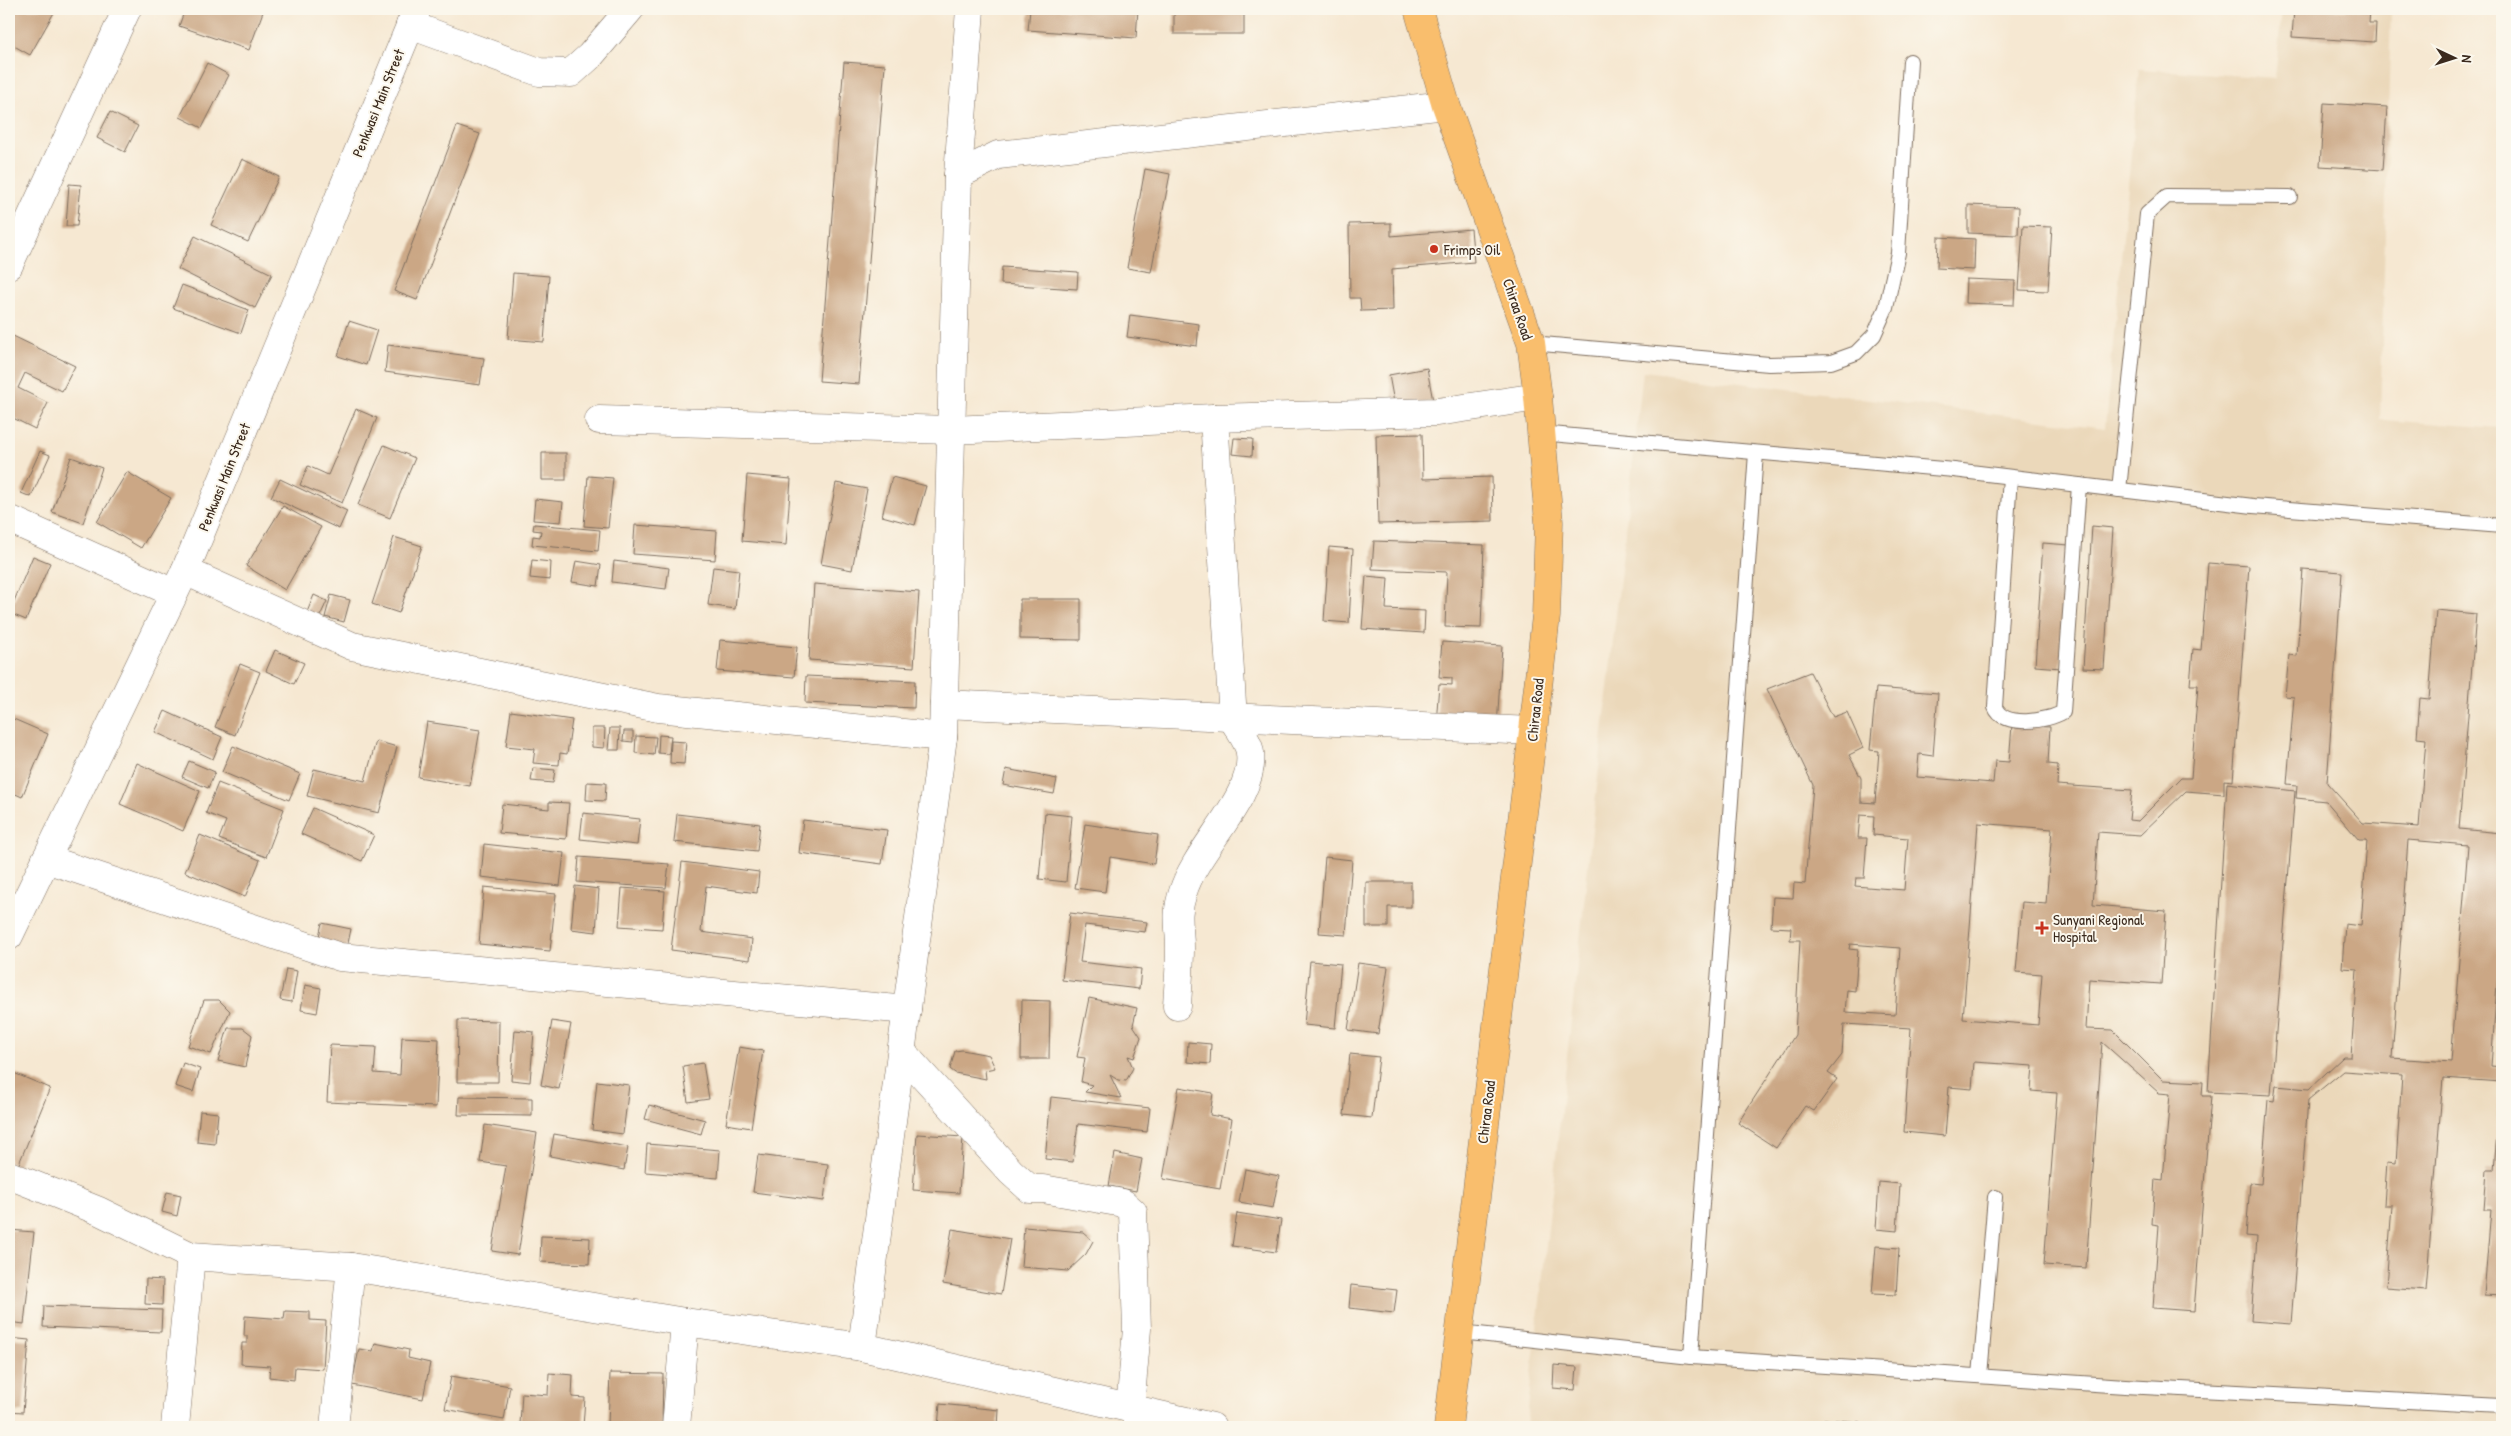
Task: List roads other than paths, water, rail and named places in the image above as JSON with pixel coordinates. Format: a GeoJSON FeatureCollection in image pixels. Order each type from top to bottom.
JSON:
{"type":"FeatureCollection","features":[{"type":"Feature","properties":{"kind":"highway","name":"Chiraa Road"},"geometry":{"type":"LineString","coordinates":[[1418,9],[1446,105],[1531,343],[1538,397],[1549,522],[1546,616],[1448,1427]]}},
{"type":"Feature","properties":{"kind":"street"},"geometry":{"type":"LineString","coordinates":[[9,265],[127,9]]}},
{"type":"Feature","properties":{"kind":"street"},"geometry":{"type":"LineString","coordinates":[[414,17],[540,72],[571,73],[590,56],[630,9]]}},
{"type":"Feature","properties":{"kind":"street"},"geometry":{"type":"LineString","coordinates":[[862,1347],[943,737],[958,175],[970,9]]}},
{"type":"Feature","properties":{"kind":"street","name":"Penkwasi Main Street"},"geometry":{"type":"LineString","coordinates":[[9,936],[180,582],[414,17]]}},
{"type":"Feature","properties":{"kind":"street"},"geometry":{"type":"LineString","coordinates":[[958,175],[998,156],[1446,105]]}},
{"type":"Feature","properties":{"kind":"street"},"geometry":{"type":"LineString","coordinates":[[599,420],[951,430],[1214,418],[1437,412],[1538,397]]}},
{"type":"Feature","properties":{"kind":"street"},"geometry":{"type":"LineString","coordinates":[[1176,1006],[1180,947],[1176,921],[1189,872],[1241,795],[1250,774],[1250,751],[1233,719],[1214,418]]}},
{"type":"Feature","properties":{"kind":"street"},"geometry":{"type":"LineString","coordinates":[[9,518],[352,646],[658,708],[943,737]]}},
{"type":"Feature","properties":{"kind":"street"},"geometry":{"type":"LineString","coordinates":[[944,704],[1233,719],[1533,731]]}},
{"type":"Feature","properties":{"kind":"street"},"geometry":{"type":"LineString","coordinates":[[46,859],[340,957],[907,1010]]}},
{"type":"Feature","properties":{"kind":"street"},"geometry":{"type":"LineString","coordinates":[[902,1052],[1011,1172],[1030,1189],[1042,1189],[1123,1203],[1133,1212],[1137,1329],[1130,1408]]}},
{"type":"Feature","properties":{"kind":"street"},"geometry":{"type":"LineString","coordinates":[[9,1175],[99,1211],[191,1256],[351,1267],[685,1322],[862,1347],[1212,1427]]}},
{"type":"Feature","properties":{"kind":"street"},"geometry":{"type":"LineString","coordinates":[[175,1427],[191,1256]]}},
{"type":"Feature","properties":{"kind":"street"},"geometry":{"type":"LineString","coordinates":[[334,1427],[351,1267]]}},
{"type":"Feature","properties":{"kind":"street"},"geometry":{"type":"LineString","coordinates":[[676,1427],[685,1322]]}},
{"type":"Feature","properties":{"kind":"lane"},"geometry":{"type":"LineString","coordinates":[[1531,343],[1769,364],[1831,362],[1856,353],[1874,335],[1886,308],[1898,253],[1910,61]]}},
{"type":"Feature","properties":{"kind":"lane"},"geometry":{"type":"LineString","coordinates":[[2119,490],[2147,214],[2167,196],[2290,197]]}},
{"type":"Feature","properties":{"kind":"lane"},"geometry":{"type":"LineString","coordinates":[[1540,433],[2010,477],[2253,506],[2502,526]]}},
{"type":"Feature","properties":{"kind":"lane"},"geometry":{"type":"LineString","coordinates":[[1691,1357],[1756,453]]}},
{"type":"Feature","properties":{"kind":"lane"},"geometry":{"type":"LineString","coordinates":[[2010,477],[1995,707],[2000,713],[2022,721],[2043,720],[2063,712],[2080,485]]}},
{"type":"Feature","properties":{"kind":"lane"},"geometry":{"type":"LineString","coordinates":[[1980,1376],[1995,1197]]}},
{"type":"Feature","properties":{"kind":"lane"},"geometry":{"type":"LineString","coordinates":[[1460,1332],[1691,1357],[2125,1386],[2502,1406]]}},
{"type":"Feature","properties":{"kind":"place","name":"Frimps Oil"},"geometry":{"type":"Point","coordinates":[1434,249]}},
{"type":"Feature","properties":{"kind":"place","name":"Sunyani Regional Hospital"},"geometry":{"type":"Point","coordinates":[2042,928]}}]}
